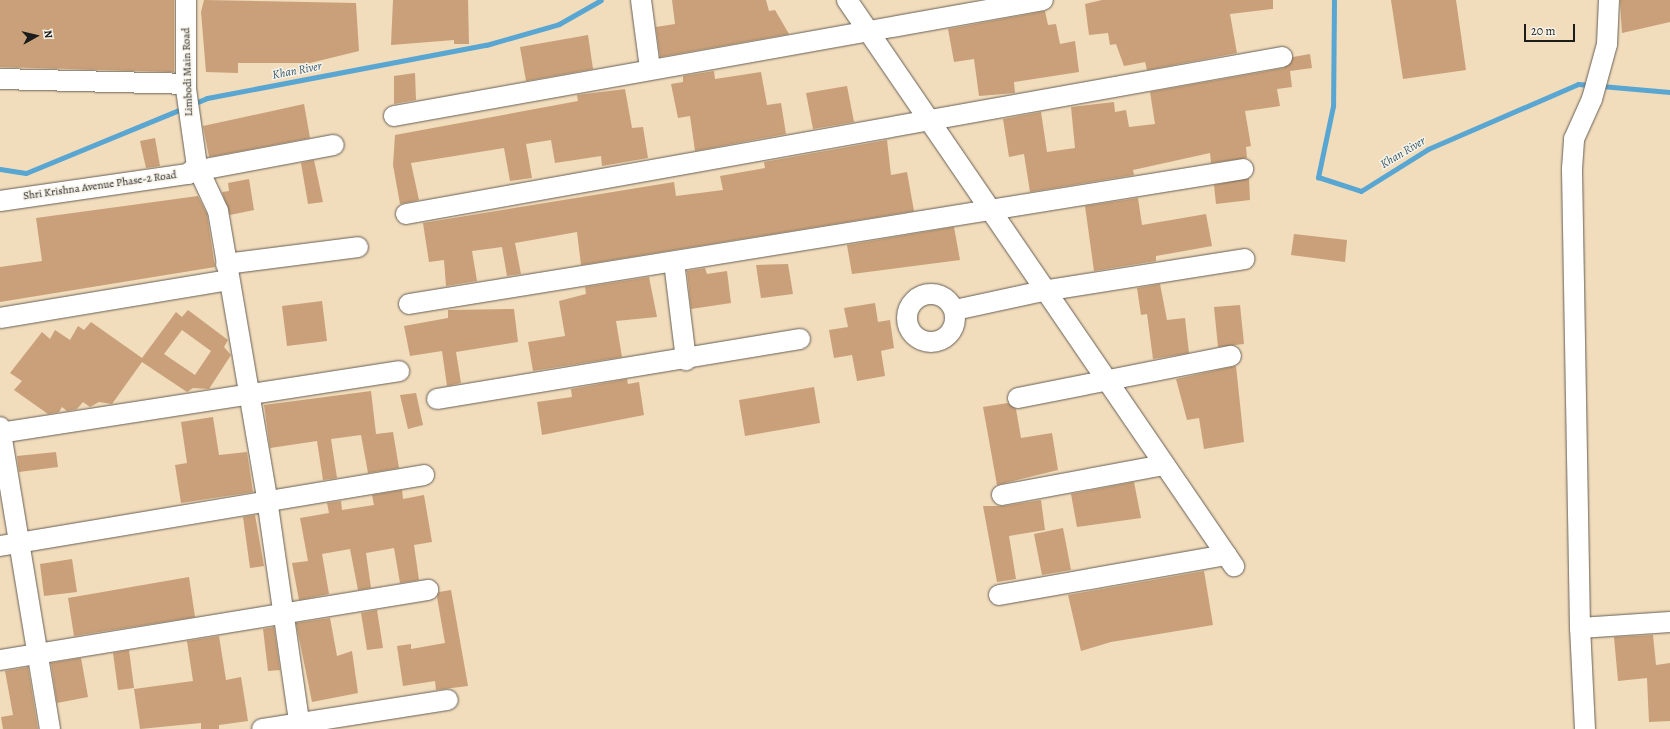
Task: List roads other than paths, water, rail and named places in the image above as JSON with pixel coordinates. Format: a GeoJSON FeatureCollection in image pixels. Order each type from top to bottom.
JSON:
{"type":"FeatureCollection","features":[{"type":"Feature","properties":{"kind":"street","name":"Limbodi Main Road"},"geometry":{"type":"LineString","coordinates":[[186,0],[186,86],[188,117],[198,168],[218,211],[267,499],[300,726]]}},
{"type":"Feature","properties":{"kind":"street"},"geometry":{"type":"LineString","coordinates":[[641,0],[650,68]]}},
{"type":"Feature","properties":{"kind":"street"},"geometry":{"type":"LineString","coordinates":[[847,0],[869,30],[928,121],[988,207],[1043,291],[1231,561],[999,595]]}},
{"type":"Feature","properties":{"kind":"street"},"geometry":{"type":"LineString","coordinates":[[394,116],[650,68],[1042,0]]}},
{"type":"Feature","properties":{"kind":"street"},"geometry":{"type":"LineString","coordinates":[[1585,729],[1580,628],[1572,169],[1574,139],[1592,99],[1607,44],[1608,0]]}},
{"type":"Feature","properties":{"kind":"street"},"geometry":{"type":"LineString","coordinates":[[406,214],[1282,57]]}},
{"type":"Feature","properties":{"kind":"street"},"geometry":{"type":"LineString","coordinates":[[0,79],[186,86]]}},
{"type":"Feature","properties":{"kind":"street","name":"Shri Krishna Avenue Phase-2 Road"},"geometry":{"type":"LineString","coordinates":[[0,201],[188,174],[198,168],[334,145]]}},
{"type":"Feature","properties":{"kind":"street"},"geometry":{"type":"LineString","coordinates":[[409,304],[674,262],[988,207],[1243,169]]}},
{"type":"Feature","properties":{"kind":"street"},"geometry":{"type":"LineString","coordinates":[[0,318],[358,247]]}},
{"type":"Feature","properties":{"kind":"street"},"geometry":{"type":"LineString","coordinates":[[954,310],[1043,291],[1244,259]]}},
{"type":"Feature","properties":{"kind":"street"},"geometry":{"type":"LineString","coordinates":[[674,262],[686,360]]}},
{"type":"Feature","properties":{"kind":"street"},"geometry":{"type":"LineString","coordinates":[[437,399],[686,360],[800,339]]}},
{"type":"Feature","properties":{"kind":"street"},"geometry":{"type":"LineString","coordinates":[[1018,398],[1231,356]]}},
{"type":"Feature","properties":{"kind":"street"},"geometry":{"type":"LineString","coordinates":[[50,729],[37,654],[10,545],[0,431],[399,371]]}},
{"type":"Feature","properties":{"kind":"street"},"geometry":{"type":"LineString","coordinates":[[1002,495],[1164,465]]}},
{"type":"Feature","properties":{"kind":"street"},"geometry":{"type":"LineString","coordinates":[[10,545],[267,499],[424,475]]}},
{"type":"Feature","properties":{"kind":"street"},"geometry":{"type":"LineString","coordinates":[[0,660],[428,590]]}},
{"type":"Feature","properties":{"kind":"street"},"geometry":{"type":"LineString","coordinates":[[1580,628],[1670,622]]}},
{"type":"Feature","properties":{"kind":"street"},"geometry":{"type":"LineString","coordinates":[[262,729],[300,726],[448,700]]}},
{"type":"Feature","properties":{"kind":"waterway","name":"Khan River"},"geometry":{"type":"LineString","coordinates":[[193,104],[207,98],[486,45],[559,24],[601,0]]}},
{"type":"Feature","properties":{"kind":"waterway","name":"Khan River"},"geometry":{"type":"LineString","coordinates":[[1334,0],[1333,106],[1318,177],[1361,191],[1428,149],[1578,84],[1591,85]]}},
{"type":"Feature","properties":{"kind":"waterway","name":"Khan River"},"geometry":{"type":"LineString","coordinates":[[1601,86],[1670,92]]}},
{"type":"Feature","properties":{"kind":"waterway","name":"Khan River"},"geometry":{"type":"LineString","coordinates":[[0,169],[26,173],[184,108]]}}]}
